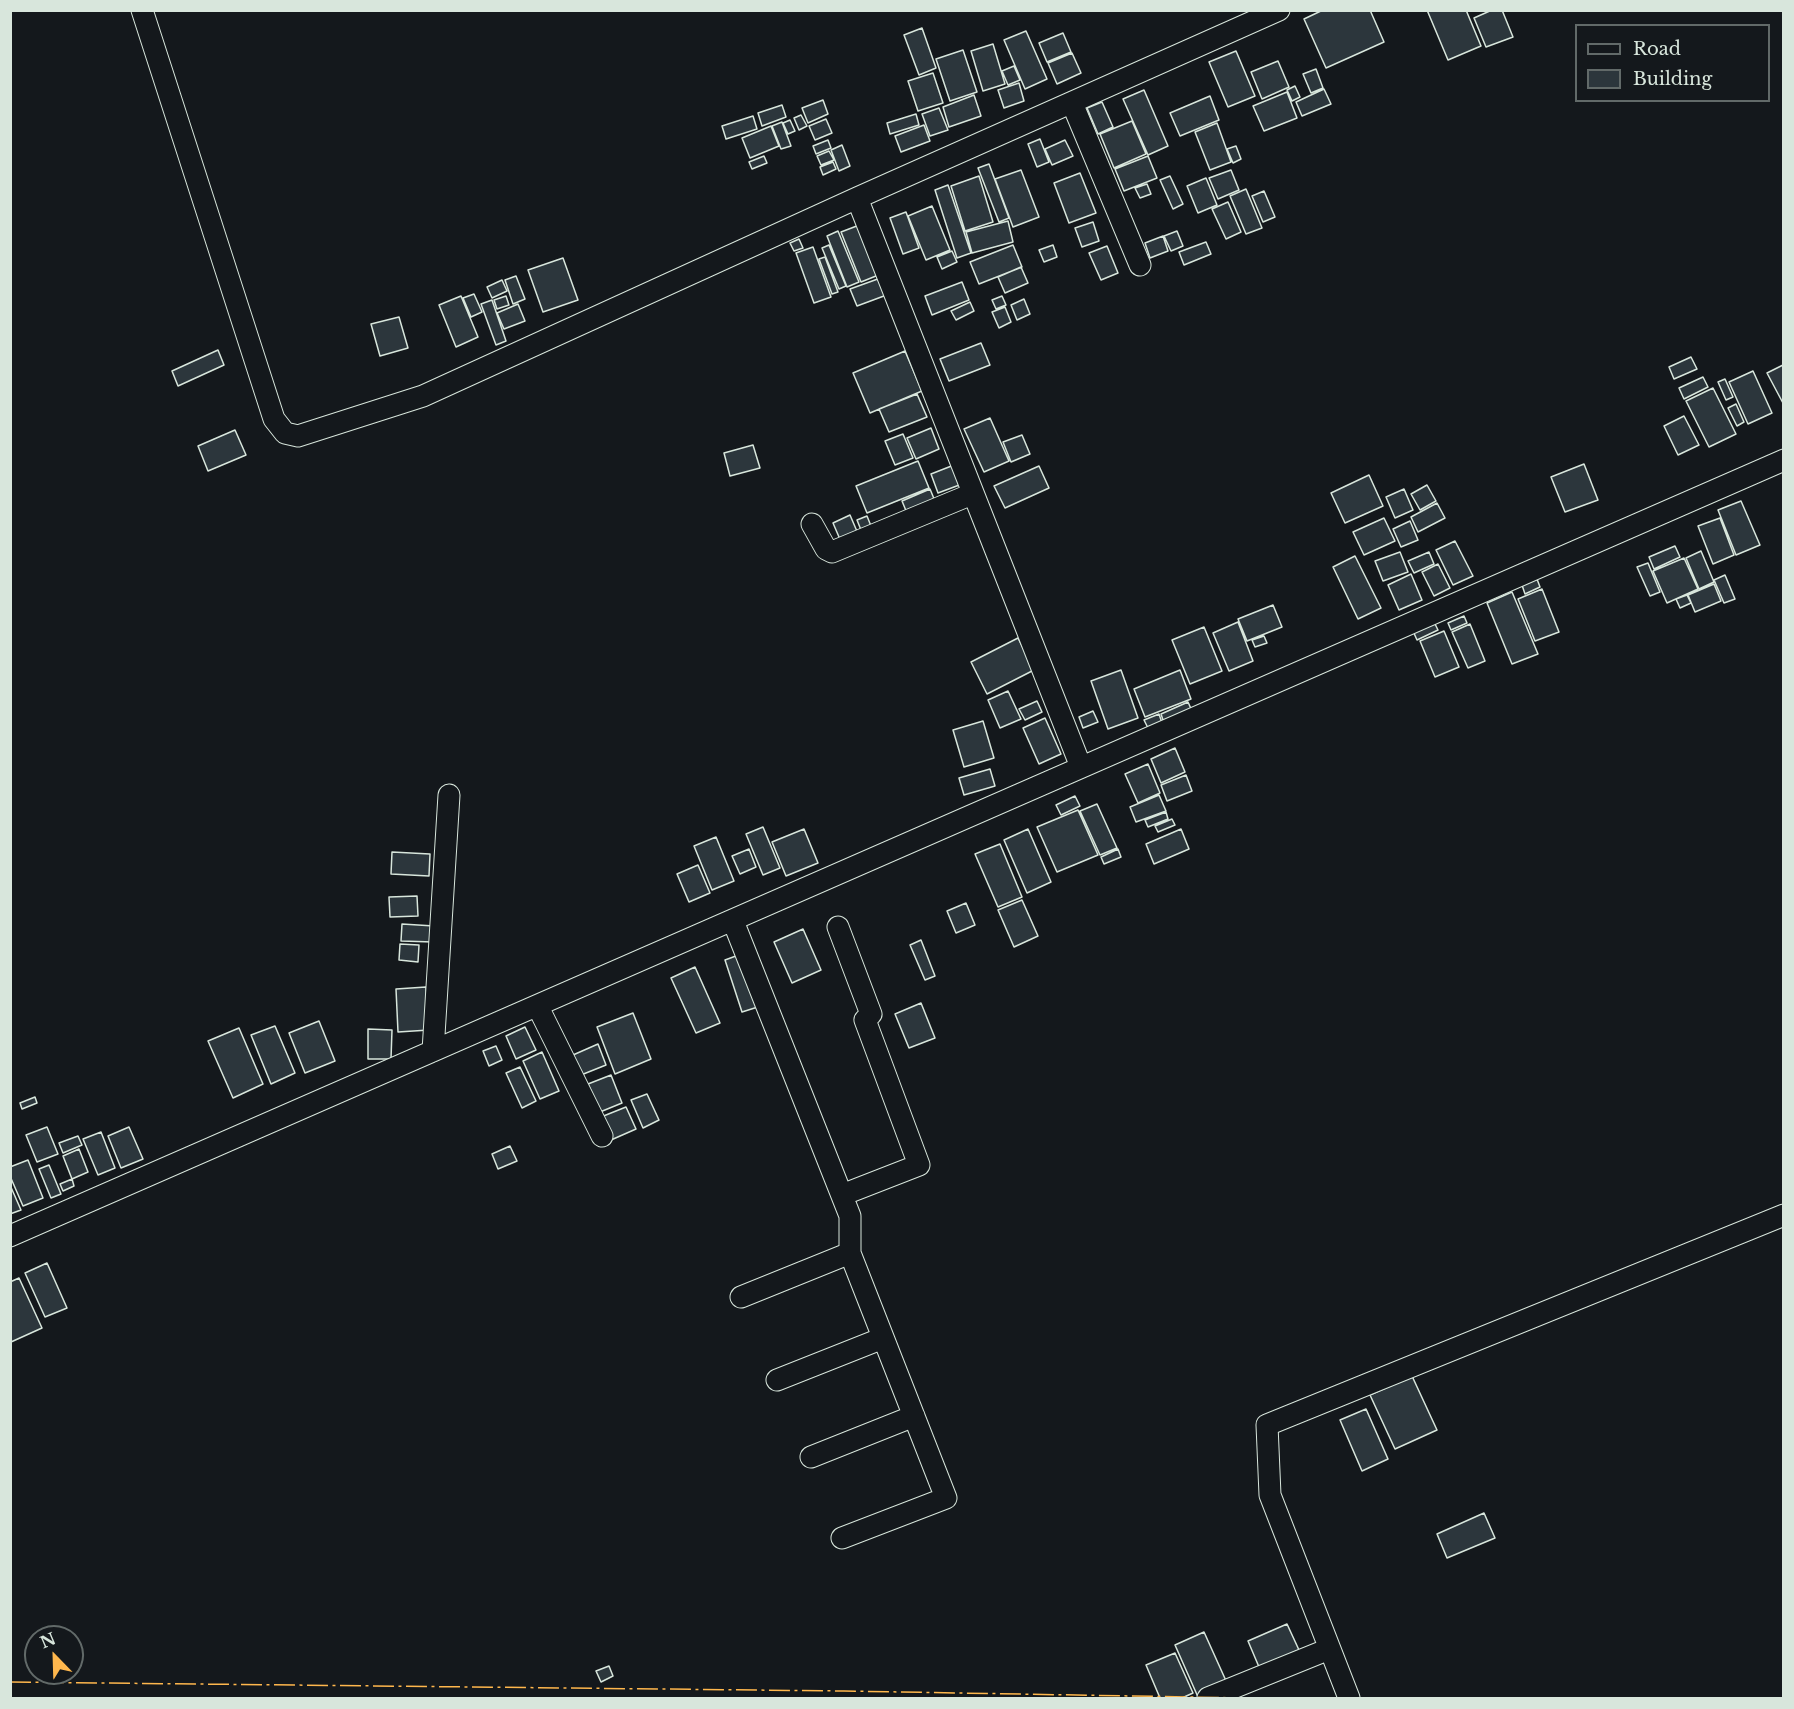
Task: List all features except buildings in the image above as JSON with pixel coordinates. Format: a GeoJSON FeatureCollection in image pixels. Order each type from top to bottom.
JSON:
{"type":"FeatureCollection","features":[{"type":"Feature","properties":{"kind":"street"},"geometry":{"type":"LineString","coordinates":[[141,10],[274,419],[285,433],[298,435],[423,396],[857,198],[1279,10]]}},
{"type":"Feature","properties":{"kind":"street"},"geometry":{"type":"LineString","coordinates":[[1072,103],[1140,265]]}},
{"type":"Feature","properties":{"kind":"street"},"geometry":{"type":"LineString","coordinates":[[857,198],[1081,767]]}},
{"type":"Feature","properties":{"kind":"street"},"geometry":{"type":"LineString","coordinates":[[10,1236],[1784,460]]}},
{"type":"Feature","properties":{"kind":"street"},"geometry":{"type":"LineString","coordinates":[[812,524],[826,549],[832,552],[972,494]]}},
{"type":"Feature","properties":{"kind":"street"},"geometry":{"type":"LineString","coordinates":[[433,1051],[449,795]]}},
{"type":"Feature","properties":{"kind":"street"},"geometry":{"type":"LineString","coordinates":[[733,921],[850,1216],[850,1253],[946,1498],[842,1538]]}},
{"type":"Feature","properties":{"kind":"street"},"geometry":{"type":"LineString","coordinates":[[838,927],[871,1014],[864,1020],[919,1165],[842,1195]]}},
{"type":"Feature","properties":{"kind":"street"},"geometry":{"type":"LineString","coordinates":[[538,1006],[602,1136]]}},
{"type":"Feature","properties":{"kind":"street"},"geometry":{"type":"LineString","coordinates":[[1349,1698],[1270,1495],[1267,1425],[1784,1215]]}},
{"type":"Feature","properties":{"kind":"street"},"geometry":{"type":"LineString","coordinates":[[741,1297],[850,1253]]}},
{"type":"Feature","properties":{"kind":"street"},"geometry":{"type":"LineString","coordinates":[[777,1380],[883,1338]]}},
{"type":"Feature","properties":{"kind":"street"},"geometry":{"type":"LineString","coordinates":[[811,1457],[914,1416]]}},
{"type":"Feature","properties":{"kind":"street"},"geometry":{"type":"LineString","coordinates":[[1208,1698],[1329,1649]]}},
{"type":"Feature","properties":{"kind":"power"},"geometry":{"type":"LineString","coordinates":[[10,1682],[1248,1698]]}}]}
